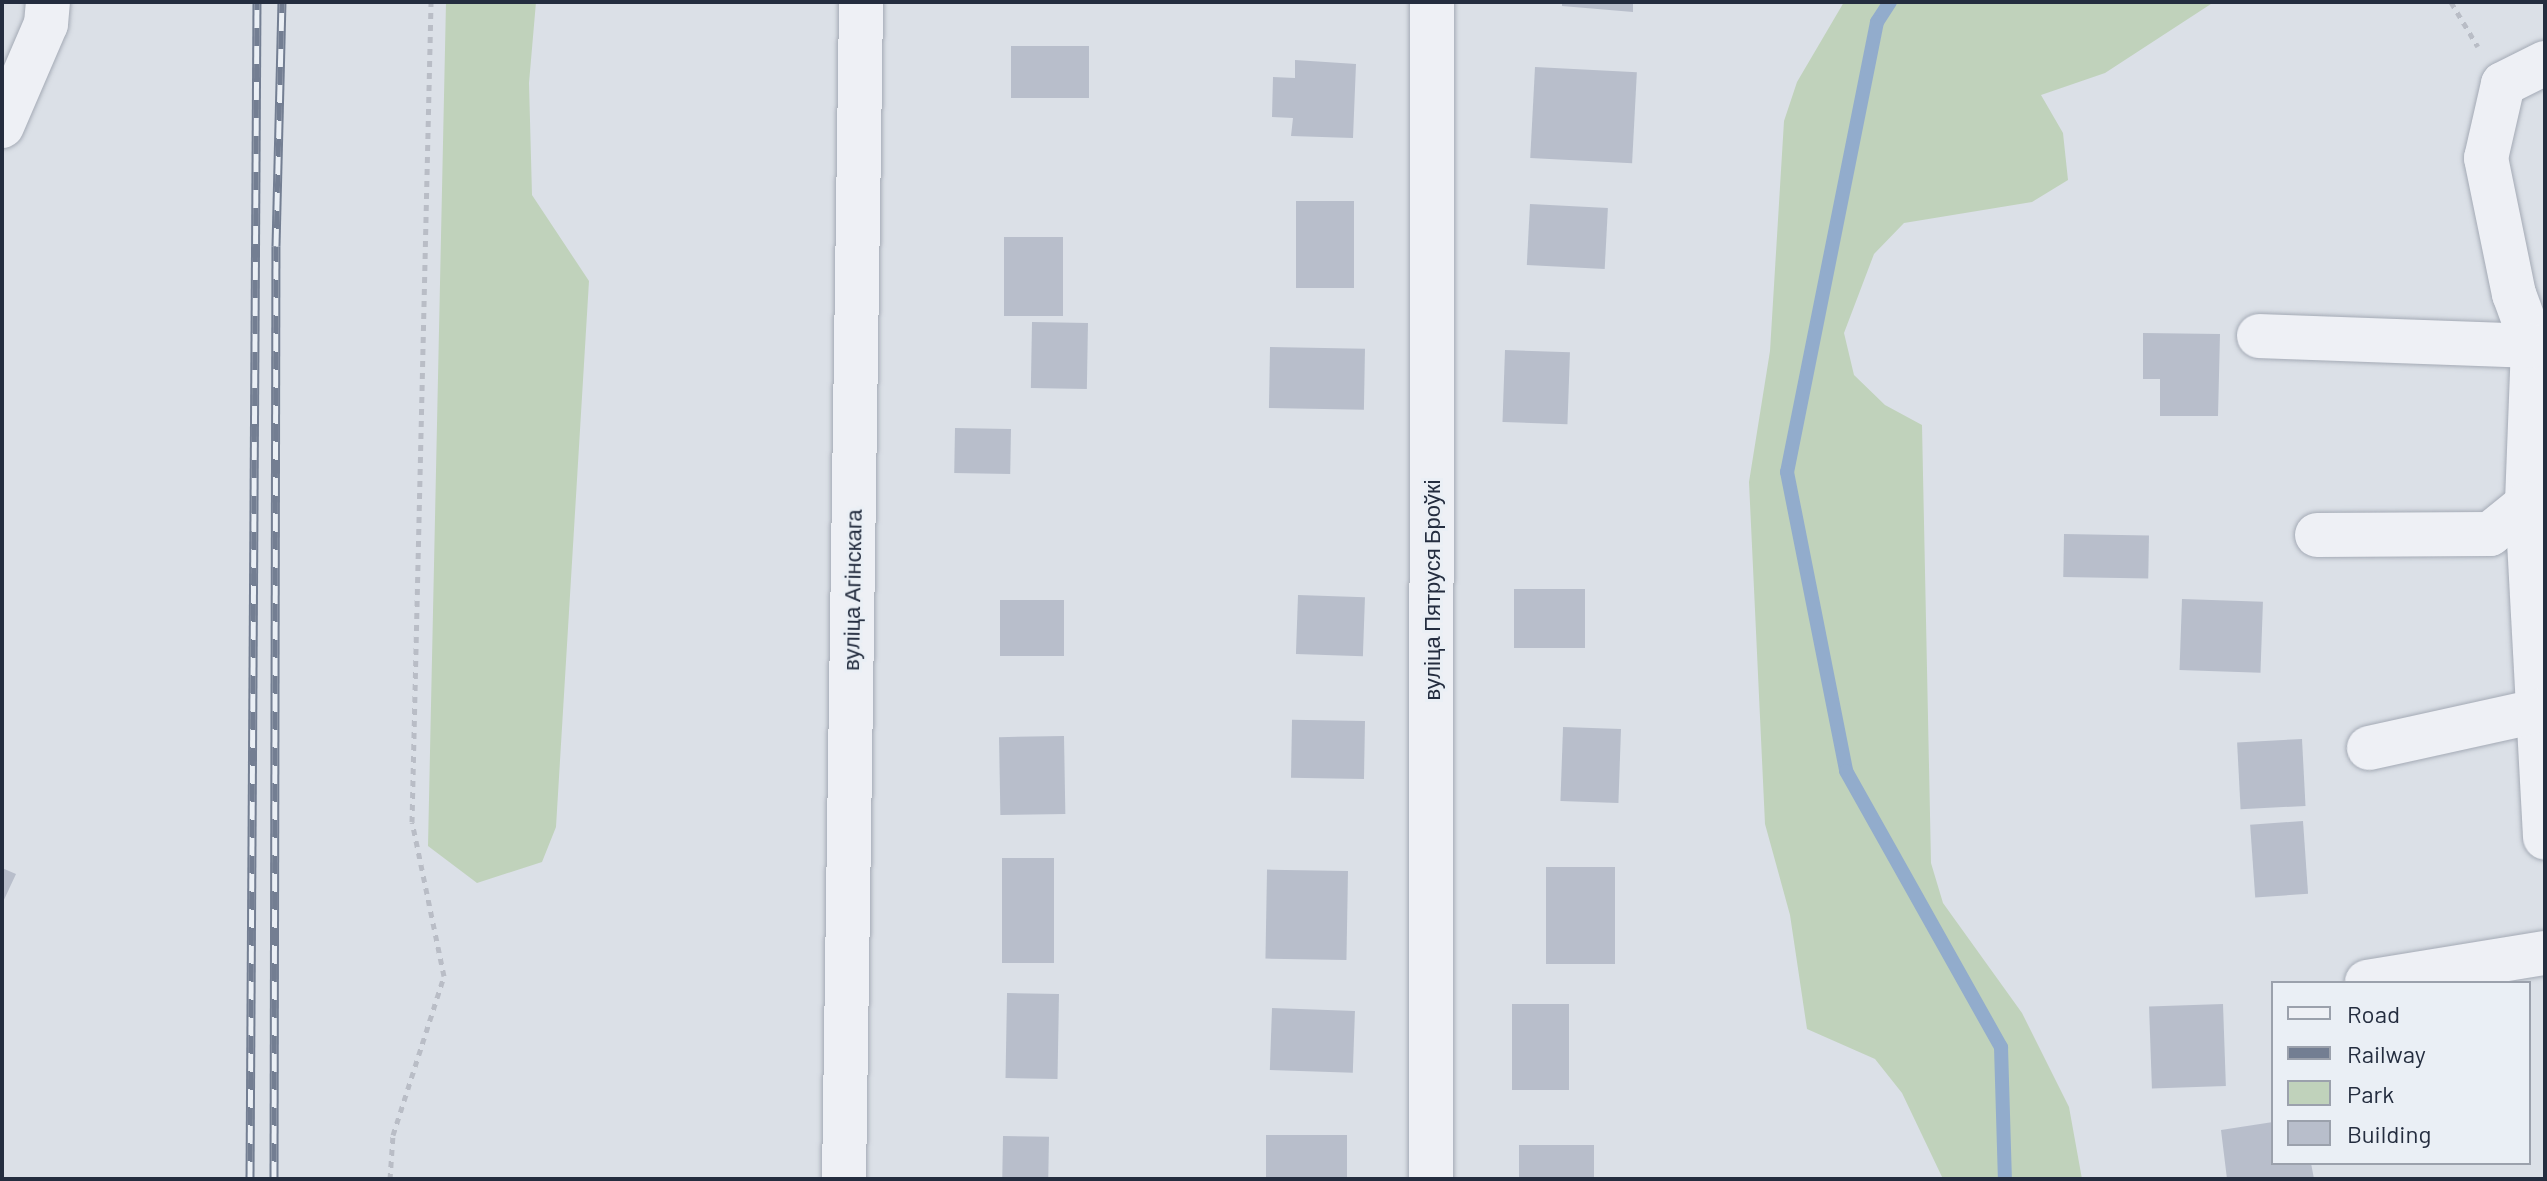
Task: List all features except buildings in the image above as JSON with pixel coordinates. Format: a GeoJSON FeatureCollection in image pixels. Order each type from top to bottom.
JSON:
{"type":"FeatureCollection","features":[{"type":"Feature","properties":{"kind":"street"},"geometry":{"type":"LineString","coordinates":[[2,126],[46,24],[48,2]]}},
{"type":"Feature","properties":{"kind":"street","name":"вуліца Агінскага"},"geometry":{"type":"LineString","coordinates":[[844,1179],[861,2]]}},
{"type":"Feature","properties":{"kind":"street","name":"вуліца Пятруся Броўкі"},"geometry":{"type":"LineString","coordinates":[[1431,1179],[1432,2]]}},
{"type":"Feature","properties":{"kind":"street"},"geometry":{"type":"LineString","coordinates":[[2545,63],[2503,84],[2486,158],[2514,294],[2533,346],[2527,504],[2545,838]]}},
{"type":"Feature","properties":{"kind":"street"},"geometry":{"type":"LineString","coordinates":[[2259,336],[2533,346]]}},
{"type":"Feature","properties":{"kind":"street"},"geometry":{"type":"LineString","coordinates":[[2317,535],[2490,534],[2527,504]]}},
{"type":"Feature","properties":{"kind":"street"},"geometry":{"type":"LineString","coordinates":[[2369,748],[2537,711]]}},
{"type":"Feature","properties":{"kind":"street"},"geometry":{"type":"LineString","coordinates":[[2373,981],[2545,953]]}},
{"type":"Feature","properties":{"kind":"path"},"geometry":{"type":"LineString","coordinates":[[390,1179],[393,1135],[444,976],[412,822],[431,2]]}},
{"type":"Feature","properties":{"kind":"path"},"geometry":{"type":"LineString","coordinates":[[2451,2],[2503,84]]}},
{"type":"Feature","properties":{"kind":"green space"},"geometry":{"type":"Polygon","coordinates":[[[446,2],[536,2],[529,83],[532,195],[589,281],[556,827],[542,862],[477,883],[428,846],[446,2]]]}},
{"type":"Feature","properties":{"kind":"green space"},"geometry":{"type":"Polygon","coordinates":[[[1844,2],[2214,2],[2105,73],[2041,95],[2063,133],[2068,180],[2032,202],[1904,223],[1874,254],[1844,333],[1854,375],[1885,405],[1922,425],[1931,863],[1943,903],[2022,1013],[2069,1107],[2082,1179],[1943,1179],[1902,1093],[1875,1059],[1807,1029],[1790,915],[1765,824],[1749,482],[1770,351],[1784,121],[1797,82],[1844,2]]]}},
{"type":"Feature","properties":{"kind":"waterway"},"geometry":{"type":"LineString","coordinates":[[1890,2],[1877,22],[1787,472],[1846,771],[2001,1047],[2005,1179]]}},
{"type":"Feature","properties":{"kind":"railway"},"geometry":{"type":"LineString","coordinates":[[250,1179],[257,2]]}},
{"type":"Feature","properties":{"kind":"railway"},"geometry":{"type":"LineString","coordinates":[[274,1179],[276,246],[282,2]]}}]}
